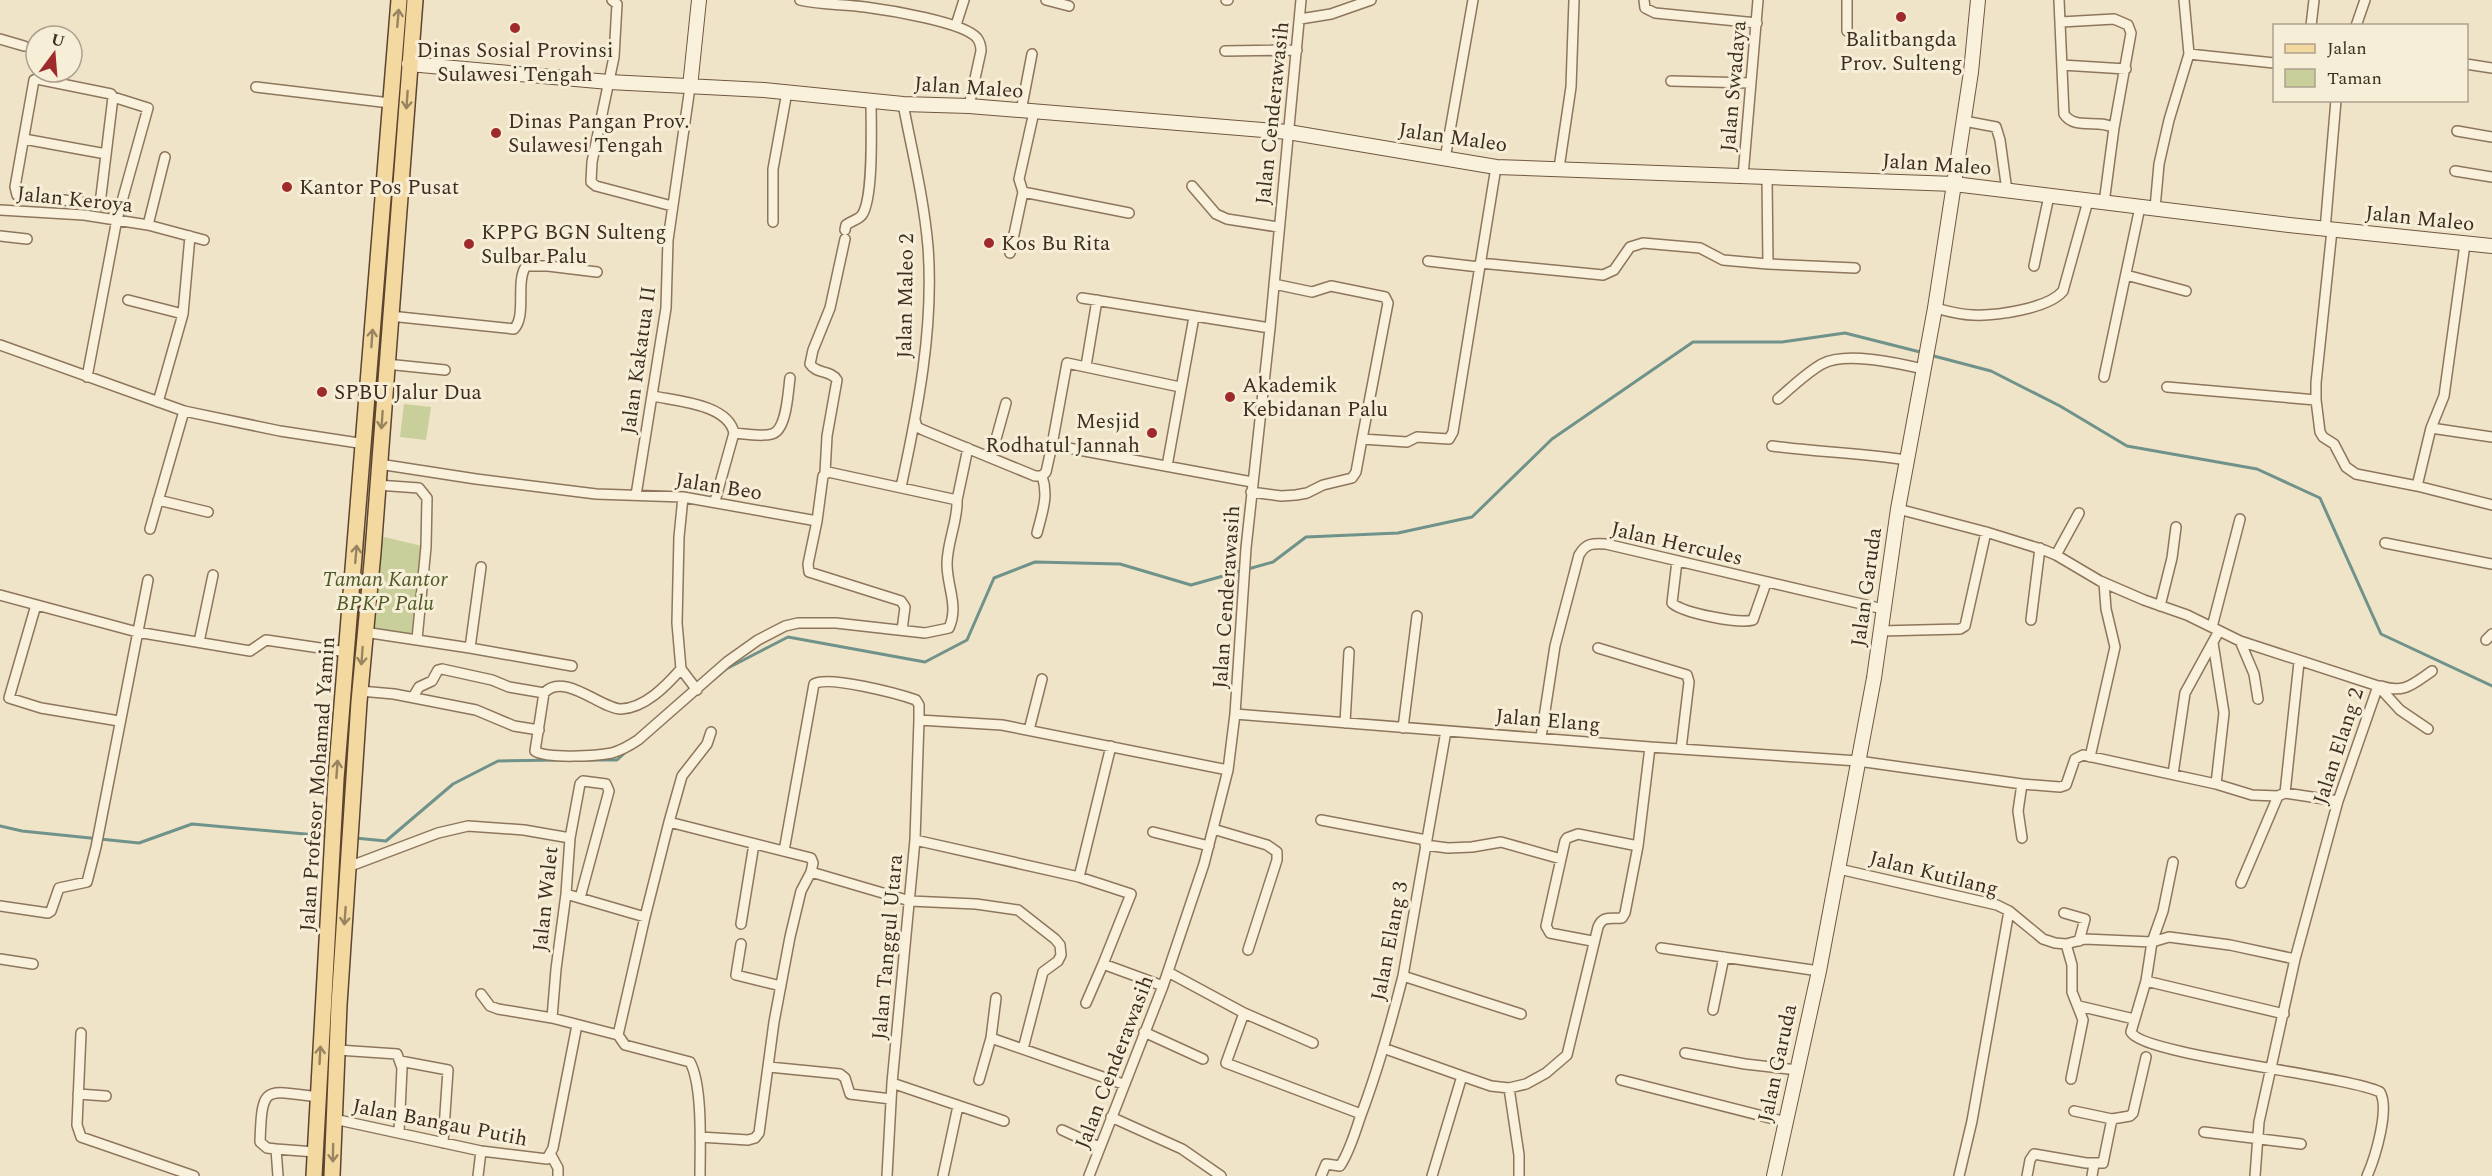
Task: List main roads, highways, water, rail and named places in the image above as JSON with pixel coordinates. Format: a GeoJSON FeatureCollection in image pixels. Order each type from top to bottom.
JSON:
{"type":"FeatureCollection","features":[{"type":"Feature","properties":{"kind":"main road","name":"Jalan Profesor Mohamad Yamin"},"geometry":{"type":"LineString","coordinates":[[314,1176],[342,700],[365,444],[399,0]]}},
{"type":"Feature","properties":{"kind":"main road","name":"Jalan Profesor Mohamad Yamin"},"geometry":{"type":"LineString","coordinates":[[332,1176],[359,696],[373,552],[415,0]]}},
{"type":"Feature","properties":{"kind":"main road"},"geometry":{"type":"LineString","coordinates":[[342,700],[359,696]]}},
{"type":"Feature","properties":{"kind":"waterway"},"geometry":{"type":"LineString","coordinates":[[1248,569],[1273,562],[1306,537],[1398,533],[1472,517],[1552,439],[1693,342],[1782,342],[1845,333],[1924,353]]}},
{"type":"Feature","properties":{"kind":"waterway"},"geometry":{"type":"LineString","coordinates":[[1930,355],[1991,371],[2060,406],[2127,446],[2257,469],[2320,498],[2381,634],[2492,686]]}},
{"type":"Feature","properties":{"kind":"waterway"},"geometry":{"type":"LineString","coordinates":[[714,679],[726,669],[788,637],[925,662],[967,640],[994,578],[1035,562],[1120,564],[1191,585],[1241,571]]}},
{"type":"Feature","properties":{"kind":"waterway"},"geometry":{"type":"LineString","coordinates":[[587,760],[617,760],[628,750]]}},
{"type":"Feature","properties":{"kind":"waterway"},"geometry":{"type":"LineString","coordinates":[[355,838],[386,841],[453,784],[498,761],[562,760]]}},
{"type":"Feature","properties":{"kind":"waterway"},"geometry":{"type":"LineString","coordinates":[[0,826],[22,831],[139,843],[192,824],[328,836]]}},
{"type":"Feature","properties":{"kind":"place","name":"Balitbangda Prov. Sulteng"},"geometry":{"type":"Point","coordinates":[1901,17]}},
{"type":"Feature","properties":{"kind":"place","name":"Dinas Sosial Provinsi Sulawesi Tengah"},"geometry":{"type":"Point","coordinates":[515,28]}},
{"type":"Feature","properties":{"kind":"place","name":"Dinas Pangan Prov. Sulawesi Tengah"},"geometry":{"type":"Point","coordinates":[496,133]}},
{"type":"Feature","properties":{"kind":"place","name":"Kantor Pos Pusat"},"geometry":{"type":"Point","coordinates":[287,187]}},
{"type":"Feature","properties":{"kind":"place","name":"Kos Bu Rita"},"geometry":{"type":"Point","coordinates":[989,243]}},
{"type":"Feature","properties":{"kind":"place","name":"KPPG BGN Sulteng Sulbar Palu"},"geometry":{"type":"Point","coordinates":[469,244]}},
{"type":"Feature","properties":{"kind":"place","name":"SPBU Jalur Dua"},"geometry":{"type":"Point","coordinates":[322,392]}},
{"type":"Feature","properties":{"kind":"place","name":"Akademik Kebidanan Palu"},"geometry":{"type":"Point","coordinates":[1230,397]}},
{"type":"Feature","properties":{"kind":"place","name":"Mesjid Rodhatul Jannah"},"geometry":{"type":"Point","coordinates":[1152,433]}},
{"type":"Feature","properties":{"kind":"park label","name":"Taman Kantor BPKP Palu"},"geometry":{"type":"Point","coordinates":[385,591]}}]}
